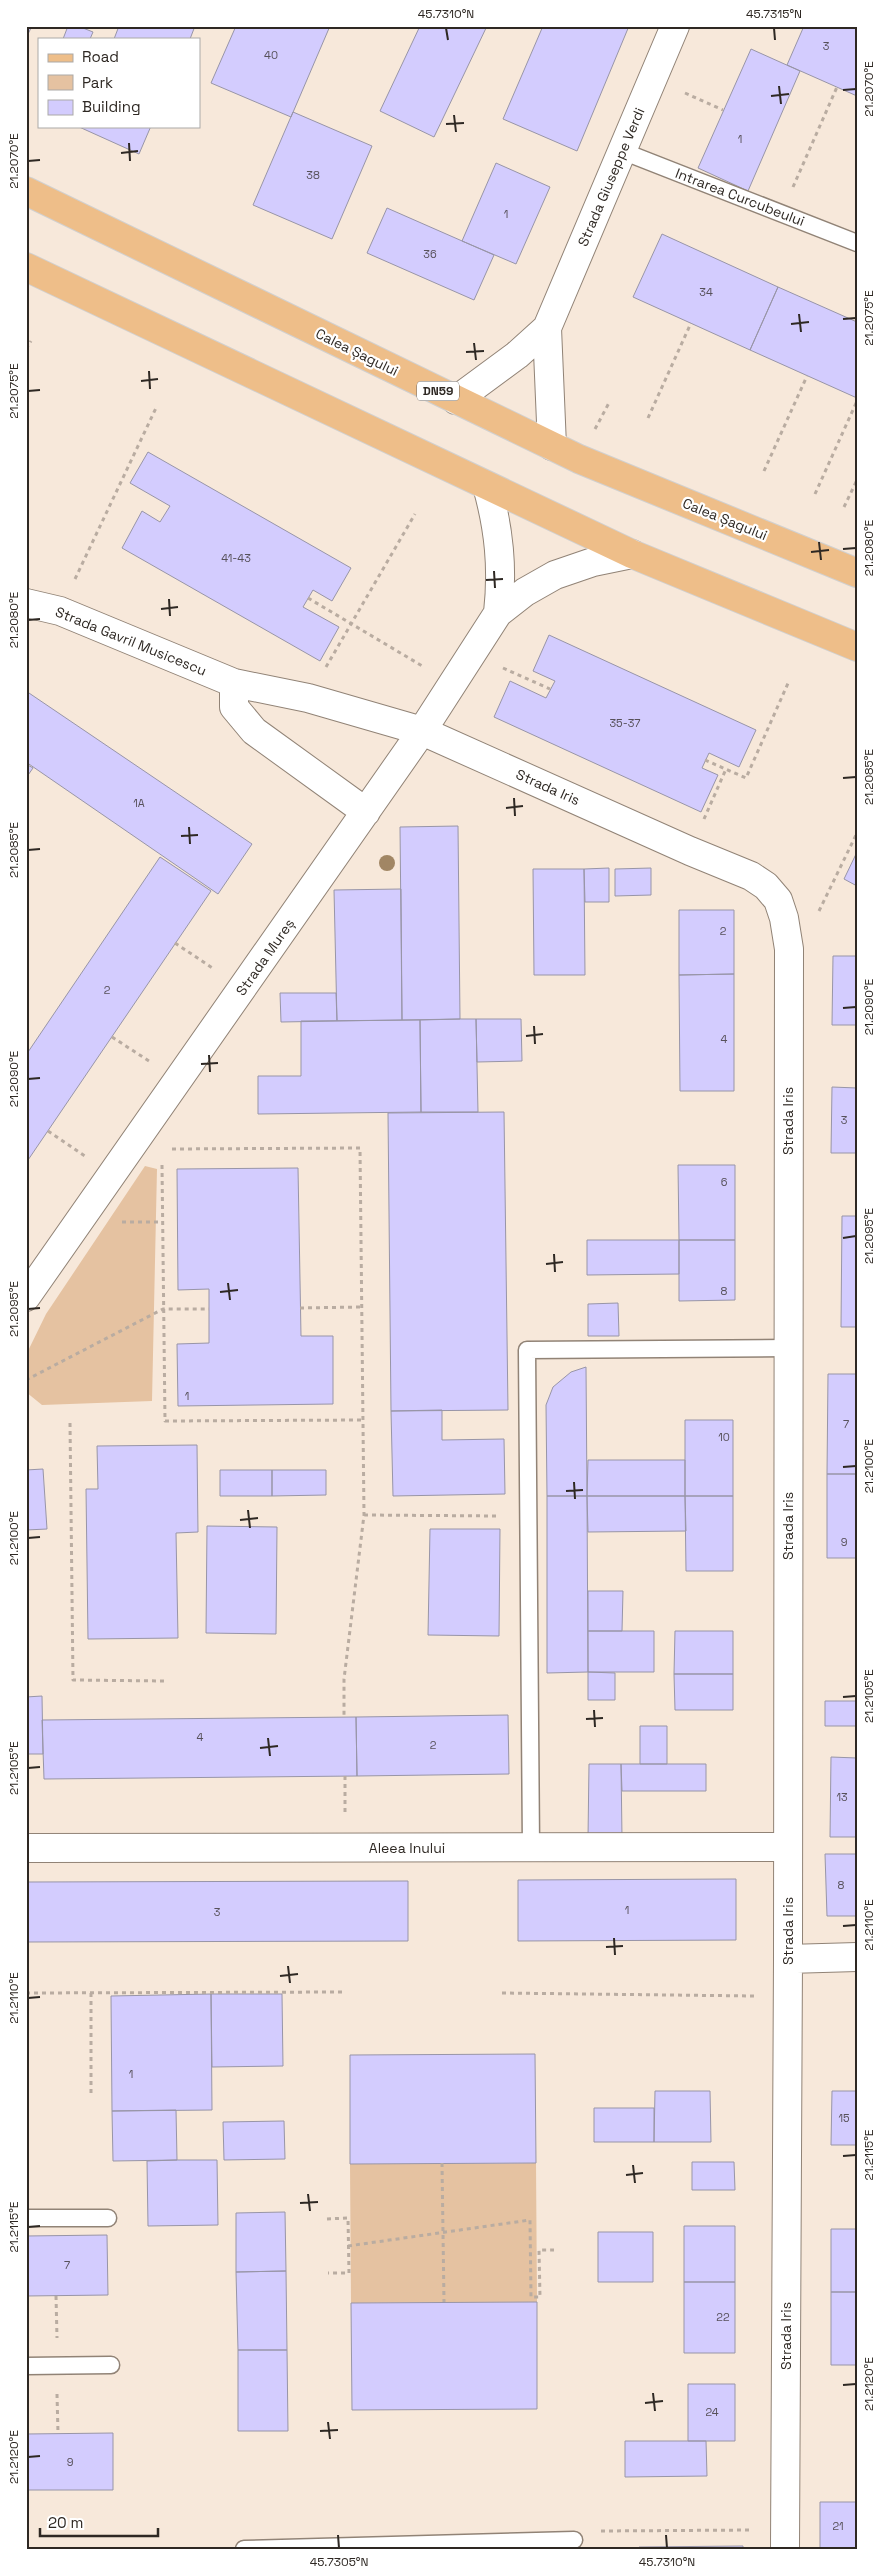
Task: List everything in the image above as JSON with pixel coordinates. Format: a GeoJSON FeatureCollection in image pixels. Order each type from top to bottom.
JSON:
{"type":"FeatureCollection","features":[{"type":"Feature","properties":{"kind":"main road","name":"Calea Șagului"},"geometry":{"type":"LineString","coordinates":[[26,191],[552,446],[857,573]]}},
{"type":"Feature","properties":{"kind":"main road"},"geometry":{"type":"LineString","coordinates":[[26,267],[632,554],[857,647]]}},
{"type":"Feature","properties":{"kind":"street","name":"Strada Giuseppe Verdi"},"geometry":{"type":"LineString","coordinates":[[552,446],[548,328],[675,26]]}},
{"type":"Feature","properties":{"kind":"street","name":"Strada Giuseppe Verdi"},"geometry":{"type":"LineString","coordinates":[[456,400],[517,355],[548,328]]}},
{"type":"Feature","properties":{"kind":"street","name":"Strada Mureș"},"geometry":{"type":"LineString","coordinates":[[486,486],[496,517],[500,550],[501,581],[498,612]]}},
{"type":"Feature","properties":{"kind":"street","name":"Strada Mureș"},"geometry":{"type":"LineString","coordinates":[[26,1297],[422,731],[498,612],[525,592],[555,575],[593,562],[632,554]]}},
{"type":"Feature","properties":{"kind":"street","name":"Strada Gavril Musicescu"},"geometry":{"type":"LineString","coordinates":[[26,603],[60,611],[234,683],[308,698],[422,731]]}},
{"type":"Feature","properties":{"kind":"street"},"geometry":{"type":"LineString","coordinates":[[234,683],[234,707],[254,731],[366,812]]}},
{"type":"Feature","properties":{"kind":"street","name":"Strada Iris"},"geometry":{"type":"LineString","coordinates":[[422,731],[690,851],[751,876],[766,886],[778,900],[784,918],[789,949],[788,1996],[785,2539]]}},
{"type":"Feature","properties":{"kind":"street","name":"Aleea Inului"},"geometry":{"type":"LineString","coordinates":[[26,1848],[788,1847]]}},
{"type":"Feature","properties":{"kind":"street"},"geometry":{"type":"LineString","coordinates":[[788,1959],[857,1957]]}},
{"type":"Feature","properties":{"kind":"lane","name":"Intrarea Curcubeului"},"geometry":{"type":"LineString","coordinates":[[622,151],[857,243]]}},
{"type":"Feature","properties":{"kind":"lane"},"geometry":{"type":"LineString","coordinates":[[531,1847],[527,1350],[788,1348]]}},
{"type":"Feature","properties":{"kind":"lane"},"geometry":{"type":"LineString","coordinates":[[26,2218],[108,2218]]}},
{"type":"Feature","properties":{"kind":"lane"},"geometry":{"type":"LineString","coordinates":[[26,2366],[111,2365]]}},
{"type":"Feature","properties":{"kind":"lane"},"geometry":{"type":"LineString","coordinates":[[244,2549],[574,2540]]}},
{"type":"Feature","properties":{"kind":"path"},"geometry":{"type":"LineString","coordinates":[[653,79],[723,110]]}},
{"type":"Feature","properties":{"kind":"path"},"geometry":{"type":"LineString","coordinates":[[781,213],[836,87]]}},
{"type":"Feature","properties":{"kind":"path"},"geometry":{"type":"LineString","coordinates":[[648,418],[691,323]]}},
{"type":"Feature","properties":{"kind":"path"},"geometry":{"type":"LineString","coordinates":[[26,349],[31,341]]}},
{"type":"Feature","properties":{"kind":"path"},"geometry":{"type":"LineString","coordinates":[[764,471],[807,376]]}},
{"type":"Feature","properties":{"kind":"path"},"geometry":{"type":"LineString","coordinates":[[815,494],[857,401]]}},
{"type":"Feature","properties":{"kind":"path"},"geometry":{"type":"LineString","coordinates":[[60,611],[156,408]]}},
{"type":"Feature","properties":{"kind":"path"},"geometry":{"type":"LineString","coordinates":[[844,507],[857,480]]}},
{"type":"Feature","properties":{"kind":"path"},"geometry":{"type":"LineString","coordinates":[[308,698],[415,514]]}},
{"type":"Feature","properties":{"kind":"path"},"geometry":{"type":"LineString","coordinates":[[308,598],[424,668]]}},
{"type":"Feature","properties":{"kind":"path"},"geometry":{"type":"LineString","coordinates":[[496,665],[550,689]]}},
{"type":"Feature","properties":{"kind":"path"},"geometry":{"type":"LineString","coordinates":[[705,760],[746,778],[790,681]]}},
{"type":"Feature","properties":{"kind":"path"},"geometry":{"type":"LineString","coordinates":[[690,851],[726,769]]}},
{"type":"Feature","properties":{"kind":"path"},"geometry":{"type":"LineString","coordinates":[[819,911],[857,832]]}},
{"type":"Feature","properties":{"kind":"path"},"geometry":{"type":"LineString","coordinates":[[175,943],[215,970]]}},
{"type":"Feature","properties":{"kind":"path"},"geometry":{"type":"LineString","coordinates":[[112,1037],[152,1063]]}},
{"type":"Feature","properties":{"kind":"path"},"geometry":{"type":"LineString","coordinates":[[48,1131],[88,1158]]}},
{"type":"Feature","properties":{"kind":"path"},"geometry":{"type":"LineString","coordinates":[[162,1149],[360,1148],[364,1515],[344,1679],[344,1717]]}},
{"type":"Feature","properties":{"kind":"path"},"geometry":{"type":"LineString","coordinates":[[162,1158],[164,1421],[362,1420]]}},
{"type":"Feature","properties":{"kind":"path"},"geometry":{"type":"LineString","coordinates":[[117,1222],[162,1222]]}},
{"type":"Feature","properties":{"kind":"path"},"geometry":{"type":"LineString","coordinates":[[300,1308],[361,1307]]}},
{"type":"Feature","properties":{"kind":"path"},"geometry":{"type":"LineString","coordinates":[[26,1380],[163,1309],[209,1309]]}},
{"type":"Feature","properties":{"kind":"path"},"geometry":{"type":"LineString","coordinates":[[70,1423],[73,1680],[166,1681]]}},
{"type":"Feature","properties":{"kind":"path"},"geometry":{"type":"LineString","coordinates":[[364,1515],[528,1516]]}},
{"type":"Feature","properties":{"kind":"path"},"geometry":{"type":"LineString","coordinates":[[26,1993],[342,1992]]}},
{"type":"Feature","properties":{"kind":"path"},"geometry":{"type":"LineString","coordinates":[[91,1993],[92,2093]]}},
{"type":"Feature","properties":{"kind":"path"},"geometry":{"type":"LineString","coordinates":[[502,1993],[788,1996]]}},
{"type":"Feature","properties":{"kind":"path"},"geometry":{"type":"LineString","coordinates":[[442,2163],[444,2302]]}},
{"type":"Feature","properties":{"kind":"path"},"geometry":{"type":"LineString","coordinates":[[327,2219],[348,2218],[348,2273],[328,2273]]}},
{"type":"Feature","properties":{"kind":"path"},"geometry":{"type":"LineString","coordinates":[[348,2246],[530,2220],[531,2297],[540,2297],[539,2250],[554,2250]]}},
{"type":"Feature","properties":{"kind":"path"},"geometry":{"type":"LineString","coordinates":[[574,2540],[605,2529],[785,2539]]}},
{"type":"Feature","properties":{"kind":"green space"},"geometry":{"type":"Polygon","coordinates":[[[145,1166],[157,1169],[152,1401],[42,1405],[26,1392],[26,1355],[46,1314],[145,1166]]]}},
{"type":"Feature","properties":{"kind":"green space"},"geometry":{"type":"Polygon","coordinates":[[[536,2163],[537,2302],[351,2303],[350,2164],[536,2163]]]}},
{"type":"Feature","properties":{"kind":"building"},"geometry":{"type":"Polygon","coordinates":[[[26,26],[31,28],[26,38],[26,26]]]}},
{"type":"Feature","properties":{"kind":"building"},"geometry":{"type":"Polygon","coordinates":[[[68,26],[78,26],[93,32],[90,38],[63,38],[68,26]]]}},
{"type":"Feature","properties":{"kind":"building"},"geometry":{"type":"Polygon","coordinates":[[[119,26],[195,26],[190,38],[114,38],[119,26]]]}},
{"type":"Feature","properties":{"kind":"building"},"geometry":{"type":"Polygon","coordinates":[[[236,26],[330,26],[291,117],[211,83],[236,26]]]}},
{"type":"Feature","properties":{"kind":"building"},"geometry":{"type":"Polygon","coordinates":[[[420,26],[487,26],[434,137],[380,111],[420,26]]]}},
{"type":"Feature","properties":{"kind":"building"},"geometry":{"type":"Polygon","coordinates":[[[543,26],[629,26],[577,151],[503,119],[543,26]]]}},
{"type":"Feature","properties":{"kind":"building"},"geometry":{"type":"Polygon","coordinates":[[[804,26],[857,26],[857,96],[787,65],[804,26]]]}},
{"type":"Feature","properties":{"kind":"building"},"geometry":{"type":"Polygon","coordinates":[[[751,49],[800,71],[748,191],[698,168],[751,49]]]}},
{"type":"Feature","properties":{"kind":"building"},"geometry":{"type":"Polygon","coordinates":[[[293,112],[372,146],[332,239],[253,205],[293,112]]]}},
{"type":"Feature","properties":{"kind":"building"},"geometry":{"type":"Polygon","coordinates":[[[81,128],[150,128],[139,154],[81,128]]]}},
{"type":"Feature","properties":{"kind":"building"},"geometry":{"type":"Polygon","coordinates":[[[496,163],[550,187],[516,264],[462,241],[496,163]]]}},
{"type":"Feature","properties":{"kind":"building"},"geometry":{"type":"Polygon","coordinates":[[[387,208],[494,255],[474,300],[367,253],[387,208]]]}},
{"type":"Feature","properties":{"kind":"building"},"geometry":{"type":"Polygon","coordinates":[[[662,234],[778,287],[750,350],[633,297],[662,234]]]}},
{"type":"Feature","properties":{"kind":"building"},"geometry":{"type":"Polygon","coordinates":[[[778,287],[857,322],[857,398],[750,350],[778,287]]]}},
{"type":"Feature","properties":{"kind":"building"},"geometry":{"type":"Polygon","coordinates":[[[148,452],[351,568],[332,601],[313,590],[303,607],[339,627],[320,661],[122,548],[142,511],[160,522],[170,506],[130,483],[148,452]]]}},
{"type":"Feature","properties":{"kind":"building"},"geometry":{"type":"Polygon","coordinates":[[[549,635],[756,730],[739,767],[709,753],[702,768],[718,775],[701,812],[494,717],[510,681],[546,698],[555,681],[533,671],[549,635]]]}},
{"type":"Feature","properties":{"kind":"building"},"geometry":{"type":"Polygon","coordinates":[[[26,691],[252,844],[218,894],[26,762],[26,691]]]}},
{"type":"Feature","properties":{"kind":"building"},"geometry":{"type":"Polygon","coordinates":[[[26,764],[33,768],[26,778],[26,764]]]}},
{"type":"Feature","properties":{"kind":"building"},"geometry":{"type":"Polygon","coordinates":[[[458,826],[460,1019],[402,1020],[400,827],[458,826]]]}},
{"type":"Feature","properties":{"kind":"building"},"geometry":{"type":"Polygon","coordinates":[[[857,852],[857,886],[844,879],[857,852]]]}},
{"type":"Feature","properties":{"kind":"building"},"geometry":{"type":"Polygon","coordinates":[[[160,857],[211,891],[26,1163],[26,1055],[160,857]]]}},
{"type":"Feature","properties":{"kind":"building"},"geometry":{"type":"Polygon","coordinates":[[[609,868],[609,902],[585,902],[584,869],[609,868]]]}},
{"type":"Feature","properties":{"kind":"building"},"geometry":{"type":"Polygon","coordinates":[[[651,868],[651,895],[615,896],[615,869],[651,868]]]}},
{"type":"Feature","properties":{"kind":"building"},"geometry":{"type":"Polygon","coordinates":[[[533,869],[584,869],[585,975],[534,975],[533,869]]]}},
{"type":"Feature","properties":{"kind":"building"},"geometry":{"type":"Polygon","coordinates":[[[401,889],[402,1020],[337,1021],[334,890],[401,889]]]}},
{"type":"Feature","properties":{"kind":"building"},"geometry":{"type":"Polygon","coordinates":[[[679,910],[734,910],[734,974],[679,975],[679,910]]]}},
{"type":"Feature","properties":{"kind":"building"},"geometry":{"type":"Polygon","coordinates":[[[833,956],[857,956],[857,1025],[832,1025],[833,956]]]}},
{"type":"Feature","properties":{"kind":"building"},"geometry":{"type":"Polygon","coordinates":[[[734,974],[734,1091],[680,1091],[679,975],[734,974]]]}},
{"type":"Feature","properties":{"kind":"building"},"geometry":{"type":"Polygon","coordinates":[[[280,993],[336,993],[337,1021],[281,1022],[280,993]]]}},
{"type":"Feature","properties":{"kind":"building"},"geometry":{"type":"Polygon","coordinates":[[[476,1019],[478,1112],[421,1112],[420,1020],[476,1019]]]}},
{"type":"Feature","properties":{"kind":"building"},"geometry":{"type":"Polygon","coordinates":[[[476,1019],[521,1019],[522,1061],[477,1062],[476,1019]]]}},
{"type":"Feature","properties":{"kind":"building"},"geometry":{"type":"Polygon","coordinates":[[[420,1020],[421,1112],[258,1114],[258,1076],[301,1076],[301,1021],[420,1020]]]}},
{"type":"Feature","properties":{"kind":"building"},"geometry":{"type":"Polygon","coordinates":[[[832,1087],[857,1088],[857,1153],[831,1153],[832,1087]]]}},
{"type":"Feature","properties":{"kind":"building"},"geometry":{"type":"Polygon","coordinates":[[[504,1112],[508,1410],[391,1411],[388,1113],[504,1112]]]}},
{"type":"Feature","properties":{"kind":"building"},"geometry":{"type":"Polygon","coordinates":[[[678,1165],[735,1165],[735,1240],[679,1240],[678,1165]]]}},
{"type":"Feature","properties":{"kind":"building"},"geometry":{"type":"Polygon","coordinates":[[[298,1168],[301,1336],[333,1336],[333,1404],[178,1406],[177,1344],[209,1343],[209,1289],[178,1290],[177,1169],[298,1168]]]}},
{"type":"Feature","properties":{"kind":"building"},"geometry":{"type":"Polygon","coordinates":[[[842,1216],[857,1216],[857,1327],[841,1327],[842,1216]]]}},
{"type":"Feature","properties":{"kind":"building"},"geometry":{"type":"Polygon","coordinates":[[[587,1240],[679,1240],[679,1274],[587,1275],[587,1240]]]}},
{"type":"Feature","properties":{"kind":"building"},"geometry":{"type":"Polygon","coordinates":[[[679,1240],[735,1240],[735,1300],[679,1301],[679,1240]]]}},
{"type":"Feature","properties":{"kind":"building"},"geometry":{"type":"Polygon","coordinates":[[[618,1303],[619,1336],[588,1336],[588,1304],[618,1303]]]}},
{"type":"Feature","properties":{"kind":"building"},"geometry":{"type":"Polygon","coordinates":[[[586,1367],[587,1496],[547,1496],[546,1405],[553,1387],[571,1372],[586,1367]]]}},
{"type":"Feature","properties":{"kind":"building"},"geometry":{"type":"Polygon","coordinates":[[[828,1374],[857,1374],[857,1474],[827,1474],[828,1374]]]}},
{"type":"Feature","properties":{"kind":"building"},"geometry":{"type":"Polygon","coordinates":[[[442,1410],[442,1440],[504,1439],[505,1494],[393,1496],[391,1411],[442,1410]]]}},
{"type":"Feature","properties":{"kind":"building"},"geometry":{"type":"Polygon","coordinates":[[[685,1420],[733,1420],[733,1496],[685,1496],[685,1420]]]}},
{"type":"Feature","properties":{"kind":"building"},"geometry":{"type":"Polygon","coordinates":[[[197,1445],[198,1532],[176,1533],[178,1638],[88,1639],[86,1489],[98,1489],[97,1446],[197,1445]]]}},
{"type":"Feature","properties":{"kind":"building"},"geometry":{"type":"Polygon","coordinates":[[[588,1460],[685,1460],[685,1496],[587,1496],[588,1460]]]}},
{"type":"Feature","properties":{"kind":"building"},"geometry":{"type":"Polygon","coordinates":[[[43,1469],[47,1529],[26,1530],[26,1470],[43,1469]]]}},
{"type":"Feature","properties":{"kind":"building"},"geometry":{"type":"Polygon","coordinates":[[[220,1470],[272,1470],[272,1496],[220,1496],[220,1470]]]}},
{"type":"Feature","properties":{"kind":"building"},"geometry":{"type":"Polygon","coordinates":[[[272,1470],[326,1470],[326,1495],[272,1496],[272,1470]]]}},
{"type":"Feature","properties":{"kind":"building"},"geometry":{"type":"Polygon","coordinates":[[[827,1474],[857,1474],[857,1558],[827,1558],[827,1474]]]}},
{"type":"Feature","properties":{"kind":"building"},"geometry":{"type":"Polygon","coordinates":[[[547,1496],[587,1496],[588,1672],[547,1673],[547,1496]]]}},
{"type":"Feature","properties":{"kind":"building"},"geometry":{"type":"Polygon","coordinates":[[[587,1496],[685,1496],[686,1531],[588,1532],[587,1496]]]}},
{"type":"Feature","properties":{"kind":"building"},"geometry":{"type":"Polygon","coordinates":[[[685,1496],[733,1496],[733,1571],[686,1571],[685,1496]]]}},
{"type":"Feature","properties":{"kind":"building"},"geometry":{"type":"Polygon","coordinates":[[[207,1526],[277,1527],[276,1634],[206,1633],[207,1526]]]}},
{"type":"Feature","properties":{"kind":"building"},"geometry":{"type":"Polygon","coordinates":[[[430,1529],[500,1529],[499,1636],[428,1635],[430,1529]]]}},
{"type":"Feature","properties":{"kind":"building"},"geometry":{"type":"Polygon","coordinates":[[[588,1591],[623,1591],[622,1631],[588,1631],[588,1591]]]}},
{"type":"Feature","properties":{"kind":"building"},"geometry":{"type":"Polygon","coordinates":[[[588,1631],[654,1631],[654,1672],[588,1672],[588,1631]]]}},
{"type":"Feature","properties":{"kind":"building"},"geometry":{"type":"Polygon","coordinates":[[[675,1631],[733,1631],[733,1674],[674,1674],[675,1631]]]}},
{"type":"Feature","properties":{"kind":"building"},"geometry":{"type":"Polygon","coordinates":[[[588,1672],[615,1673],[615,1700],[588,1700],[588,1672]]]}},
{"type":"Feature","properties":{"kind":"building"},"geometry":{"type":"Polygon","coordinates":[[[674,1674],[733,1674],[733,1710],[675,1710],[674,1674]]]}},
{"type":"Feature","properties":{"kind":"building"},"geometry":{"type":"Polygon","coordinates":[[[42,1696],[43,1754],[26,1754],[26,1697],[42,1696]]]}},
{"type":"Feature","properties":{"kind":"building"},"geometry":{"type":"Polygon","coordinates":[[[825,1701],[857,1701],[857,1726],[825,1726],[825,1701]]]}},
{"type":"Feature","properties":{"kind":"building"},"geometry":{"type":"Polygon","coordinates":[[[508,1715],[509,1774],[357,1776],[356,1717],[508,1715]]]}},
{"type":"Feature","properties":{"kind":"building"},"geometry":{"type":"Polygon","coordinates":[[[356,1717],[357,1776],[44,1779],[42,1720],[356,1717]]]}},
{"type":"Feature","properties":{"kind":"building"},"geometry":{"type":"Polygon","coordinates":[[[640,1726],[667,1726],[667,1764],[640,1764],[640,1726]]]}},
{"type":"Feature","properties":{"kind":"building"},"geometry":{"type":"Polygon","coordinates":[[[831,1757],[857,1758],[857,1837],[830,1837],[831,1757]]]}},
{"type":"Feature","properties":{"kind":"building"},"geometry":{"type":"Polygon","coordinates":[[[589,1764],[621,1764],[622,1838],[588,1838],[589,1764]]]}},
{"type":"Feature","properties":{"kind":"building"},"geometry":{"type":"Polygon","coordinates":[[[621,1764],[706,1764],[706,1791],[622,1791],[621,1764]]]}},
{"type":"Feature","properties":{"kind":"building"},"geometry":{"type":"Polygon","coordinates":[[[825,1854],[857,1854],[857,1916],[827,1916],[825,1854]]]}},
{"type":"Feature","properties":{"kind":"building"},"geometry":{"type":"Polygon","coordinates":[[[736,1879],[736,1940],[518,1941],[518,1880],[736,1879]]]}},
{"type":"Feature","properties":{"kind":"building"},"geometry":{"type":"Polygon","coordinates":[[[408,1881],[408,1941],[26,1942],[26,1882],[408,1881]]]}},
{"type":"Feature","properties":{"kind":"building"},"geometry":{"type":"Polygon","coordinates":[[[211,1994],[212,2110],[112,2111],[111,1996],[211,1994]]]}},
{"type":"Feature","properties":{"kind":"building"},"geometry":{"type":"Polygon","coordinates":[[[211,1994],[282,1994],[283,2066],[212,2067],[211,1994]]]}},
{"type":"Feature","properties":{"kind":"building"},"geometry":{"type":"Polygon","coordinates":[[[535,2054],[536,2163],[350,2164],[350,2055],[535,2054]]]}},
{"type":"Feature","properties":{"kind":"building"},"geometry":{"type":"Polygon","coordinates":[[[655,2091],[710,2091],[711,2142],[654,2142],[655,2091]]]}},
{"type":"Feature","properties":{"kind":"building"},"geometry":{"type":"Polygon","coordinates":[[[832,2091],[857,2091],[857,2145],[831,2145],[832,2091]]]}},
{"type":"Feature","properties":{"kind":"building"},"geometry":{"type":"Polygon","coordinates":[[[594,2108],[654,2108],[654,2142],[594,2142],[594,2108]]]}},
{"type":"Feature","properties":{"kind":"building"},"geometry":{"type":"Polygon","coordinates":[[[176,2110],[177,2160],[113,2161],[112,2111],[176,2110]]]}},
{"type":"Feature","properties":{"kind":"building"},"geometry":{"type":"Polygon","coordinates":[[[284,2121],[285,2159],[224,2160],[223,2122],[284,2121]]]}},
{"type":"Feature","properties":{"kind":"building"},"geometry":{"type":"Polygon","coordinates":[[[217,2160],[218,2225],[148,2226],[147,2161],[217,2160]]]}},
{"type":"Feature","properties":{"kind":"building"},"geometry":{"type":"Polygon","coordinates":[[[692,2162],[734,2162],[735,2190],[692,2190],[692,2162]]]}},
{"type":"Feature","properties":{"kind":"building"},"geometry":{"type":"Polygon","coordinates":[[[285,2212],[286,2271],[236,2272],[236,2213],[285,2212]]]}},
{"type":"Feature","properties":{"kind":"building"},"geometry":{"type":"Polygon","coordinates":[[[684,2226],[735,2226],[735,2282],[684,2282],[684,2226]]]}},
{"type":"Feature","properties":{"kind":"building"},"geometry":{"type":"Polygon","coordinates":[[[831,2229],[857,2229],[857,2292],[831,2292],[831,2229]]]}},
{"type":"Feature","properties":{"kind":"building"},"geometry":{"type":"Polygon","coordinates":[[[598,2232],[653,2232],[653,2282],[598,2282],[598,2232]]]}},
{"type":"Feature","properties":{"kind":"building"},"geometry":{"type":"Polygon","coordinates":[[[107,2235],[108,2295],[26,2296],[26,2236],[107,2235]]]}},
{"type":"Feature","properties":{"kind":"building"},"geometry":{"type":"Polygon","coordinates":[[[286,2271],[287,2350],[238,2350],[236,2272],[286,2271]]]}},
{"type":"Feature","properties":{"kind":"building"},"geometry":{"type":"Polygon","coordinates":[[[684,2282],[735,2282],[735,2353],[684,2353],[684,2282]]]}},
{"type":"Feature","properties":{"kind":"building"},"geometry":{"type":"Polygon","coordinates":[[[831,2292],[857,2292],[857,2365],[831,2365],[831,2292]]]}},
{"type":"Feature","properties":{"kind":"building"},"geometry":{"type":"Polygon","coordinates":[[[537,2302],[537,2409],[352,2410],[351,2303],[537,2302]]]}},
{"type":"Feature","properties":{"kind":"building"},"geometry":{"type":"Polygon","coordinates":[[[238,2350],[287,2350],[288,2431],[238,2431],[238,2350]]]}},
{"type":"Feature","properties":{"kind":"building"},"geometry":{"type":"Polygon","coordinates":[[[688,2384],[735,2384],[735,2441],[688,2441],[688,2384]]]}},
{"type":"Feature","properties":{"kind":"building"},"geometry":{"type":"Polygon","coordinates":[[[113,2433],[113,2490],[26,2490],[26,2434],[113,2433]]]}},
{"type":"Feature","properties":{"kind":"building"},"geometry":{"type":"Polygon","coordinates":[[[625,2441],[706,2441],[707,2476],[625,2477],[625,2441]]]}},
{"type":"Feature","properties":{"kind":"building"},"geometry":{"type":"Polygon","coordinates":[[[820,2502],[857,2502],[857,2549],[820,2549],[820,2502]]]}},
{"type":"Feature","properties":{"kind":"building"},"geometry":{"type":"Polygon","coordinates":[[[743,2546],[743,2549],[639,2549],[639,2547],[743,2546]]]}}]}
